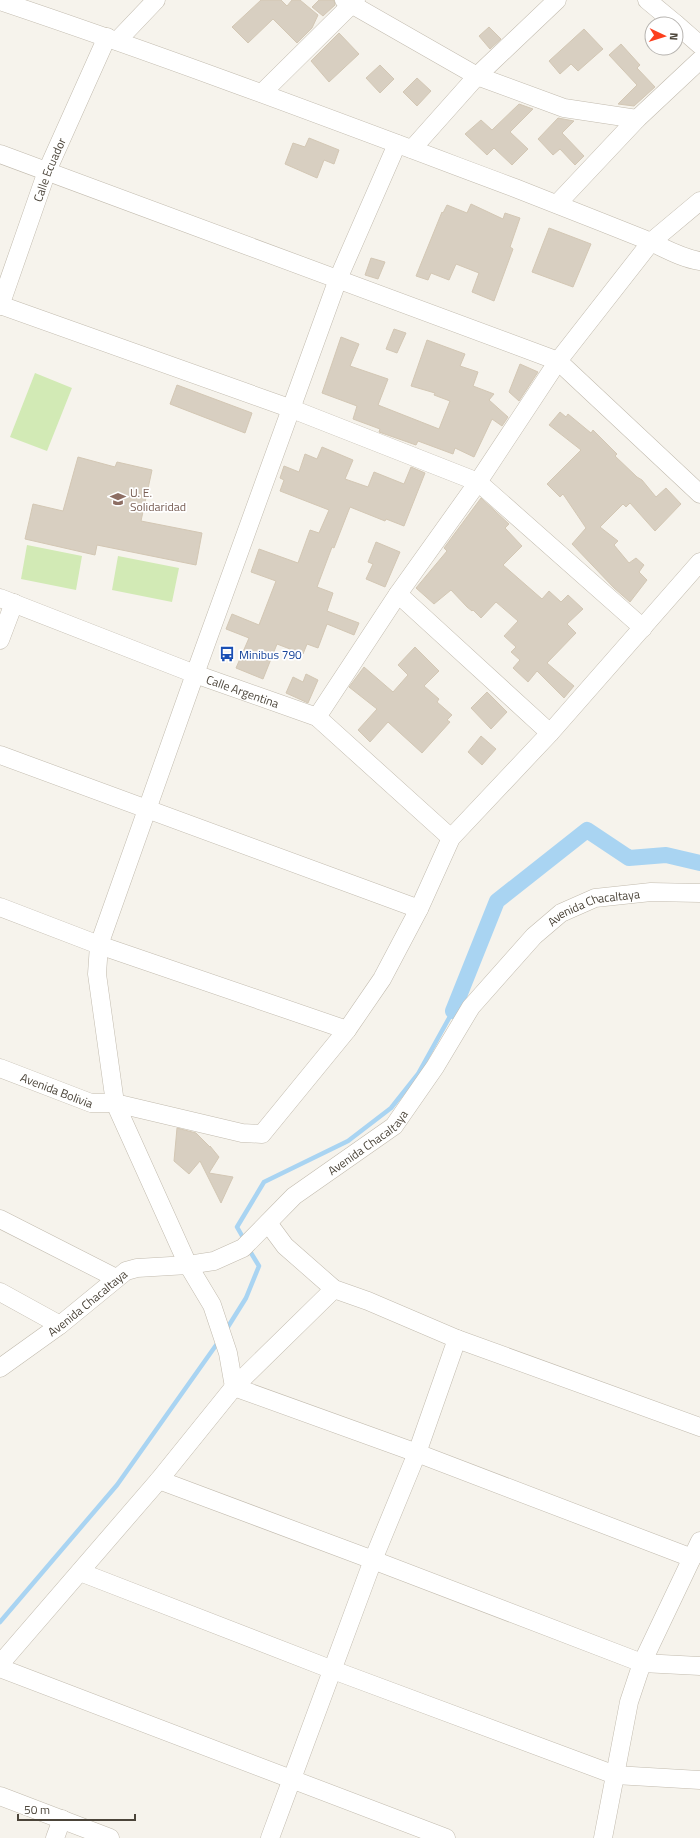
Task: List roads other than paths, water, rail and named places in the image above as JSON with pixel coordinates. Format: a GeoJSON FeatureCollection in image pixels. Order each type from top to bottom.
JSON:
{"type":"FeatureCollection","features":[{"type":"Feature","properties":{"kind":"street","name":"Calle Ecuador"},"geometry":{"type":"LineString","coordinates":[[0,305],[47,171],[112,39],[156,0]]}},
{"type":"Feature","properties":{"kind":"street"},"geometry":{"type":"LineString","coordinates":[[234,1387],[228,1353],[212,1305],[188,1265],[115,1103],[97,974],[99,944],[338,279],[404,147],[557,0]]}},
{"type":"Feature","properties":{"kind":"street"},"geometry":{"type":"LineString","coordinates":[[647,0],[666,16]]}},
{"type":"Feature","properties":{"kind":"street"},"geometry":{"type":"LineString","coordinates":[[0,2],[112,39],[262,93],[556,204],[651,242],[688,259],[700,261]]}},
{"type":"Feature","properties":{"kind":"street"},"geometry":{"type":"LineString","coordinates":[[262,93],[350,2],[477,76],[564,108],[637,119]]}},
{"type":"Feature","properties":{"kind":"street"},"geometry":{"type":"LineString","coordinates":[[684,31],[700,45]]}},
{"type":"Feature","properties":{"kind":"street"},"geometry":{"type":"LineString","coordinates":[[556,204],[637,119],[700,60]]}},
{"type":"Feature","properties":{"kind":"street"},"geometry":{"type":"LineString","coordinates":[[0,154],[558,361],[700,494]]}},
{"type":"Feature","properties":{"kind":"street"},"geometry":{"type":"LineString","coordinates":[[317,717],[398,594],[478,482],[558,361],[651,242],[700,201]]}},
{"type":"Feature","properties":{"kind":"street"},"geometry":{"type":"LineString","coordinates":[[0,305],[292,409],[478,482],[643,628]]}},
{"type":"Feature","properties":{"kind":"street"},"geometry":{"type":"LineString","coordinates":[[0,907],[99,944],[347,1030],[382,979],[419,910],[451,838],[550,733],[700,562]]}},
{"type":"Feature","properties":{"kind":"street"},"geometry":{"type":"LineString","coordinates":[[398,594],[550,733]]}},
{"type":"Feature","properties":{"kind":"street"},"geometry":{"type":"LineString","coordinates":[[0,640],[7,600]]}},
{"type":"Feature","properties":{"kind":"street","name":"Calle Argentina"},"geometry":{"type":"LineString","coordinates":[[7,600],[195,674],[317,717],[451,838]]}},
{"type":"Feature","properties":{"kind":"street"},"geometry":{"type":"LineString","coordinates":[[0,755],[147,808],[419,910]]}},
{"type":"Feature","properties":{"kind":"street","name":"Avenida Chacaltaya"},"geometry":{"type":"LineString","coordinates":[[0,1368],[60,1325],[126,1271],[137,1268],[188,1265],[214,1261],[243,1248],[294,1196],[394,1126],[435,1067],[471,1007],[534,936],[561,913],[595,898],[651,892],[700,892]]}},
{"type":"Feature","properties":{"kind":"street","name":"Avenida Bolivia"},"geometry":{"type":"LineString","coordinates":[[0,1068],[92,1103],[115,1103],[242,1133],[262,1134],[347,1030]]}},
{"type":"Feature","properties":{"kind":"street"},"geometry":{"type":"LineString","coordinates":[[0,1219],[116,1278]]}},
{"type":"Feature","properties":{"kind":"street"},"geometry":{"type":"LineString","coordinates":[[268,1223],[285,1246],[334,1289],[457,1339],[700,1427]]}},
{"type":"Feature","properties":{"kind":"street"},"geometry":{"type":"LineString","coordinates":[[0,1664],[159,1480],[234,1387],[334,1289]]}},
{"type":"Feature","properties":{"kind":"street"},"geometry":{"type":"LineString","coordinates":[[0,1292],[60,1325]]}},
{"type":"Feature","properties":{"kind":"street"},"geometry":{"type":"LineString","coordinates":[[270,1838],[373,1560],[417,1453],[457,1339]]}},
{"type":"Feature","properties":{"kind":"street"},"geometry":{"type":"LineString","coordinates":[[234,1387],[417,1453],[692,1558]]}},
{"type":"Feature","properties":{"kind":"street"},"geometry":{"type":"LineString","coordinates":[[159,1480],[642,1663],[700,1666]]}},
{"type":"Feature","properties":{"kind":"street"},"geometry":{"type":"LineString","coordinates":[[603,1838],[630,1702],[642,1663],[700,1541]]}},
{"type":"Feature","properties":{"kind":"street"},"geometry":{"type":"LineString","coordinates":[[80,1572],[333,1670],[615,1775],[700,1780]]}},
{"type":"Feature","properties":{"kind":"street"},"geometry":{"type":"LineString","coordinates":[[0,1668],[446,1838]]}},
{"type":"Feature","properties":{"kind":"street"},"geometry":{"type":"LineString","coordinates":[[0,1796],[110,1838]]}},
{"type":"Feature","properties":{"kind":"street"},"geometry":{"type":"LineString","coordinates":[[55,1838],[62,1819]]}},
{"type":"Feature","properties":{"kind":"waterway"},"geometry":{"type":"LineString","coordinates":[[453,1011],[497,901],[587,830],[629,858],[666,855],[700,863]]}},
{"type":"Feature","properties":{"kind":"waterway"},"geometry":{"type":"LineString","coordinates":[[245,1241],[237,1227],[264,1182],[348,1141],[391,1108],[418,1074],[453,1011]]}},
{"type":"Feature","properties":{"kind":"waterway"},"geometry":{"type":"LineString","coordinates":[[226,1330],[246,1298],[259,1266],[248,1248]]}},
{"type":"Feature","properties":{"kind":"waterway"},"geometry":{"type":"LineString","coordinates":[[0,1622],[117,1485],[219,1341]]}},
{"type":"Feature","properties":{"kind":"place","name":"U. E. Solidaridad"},"geometry":{"type":"Point","coordinates":[118,499]}},
{"type":"Feature","properties":{"kind":"place","name":"Minibus 790"},"geometry":{"type":"Point","coordinates":[227,654]}}]}
